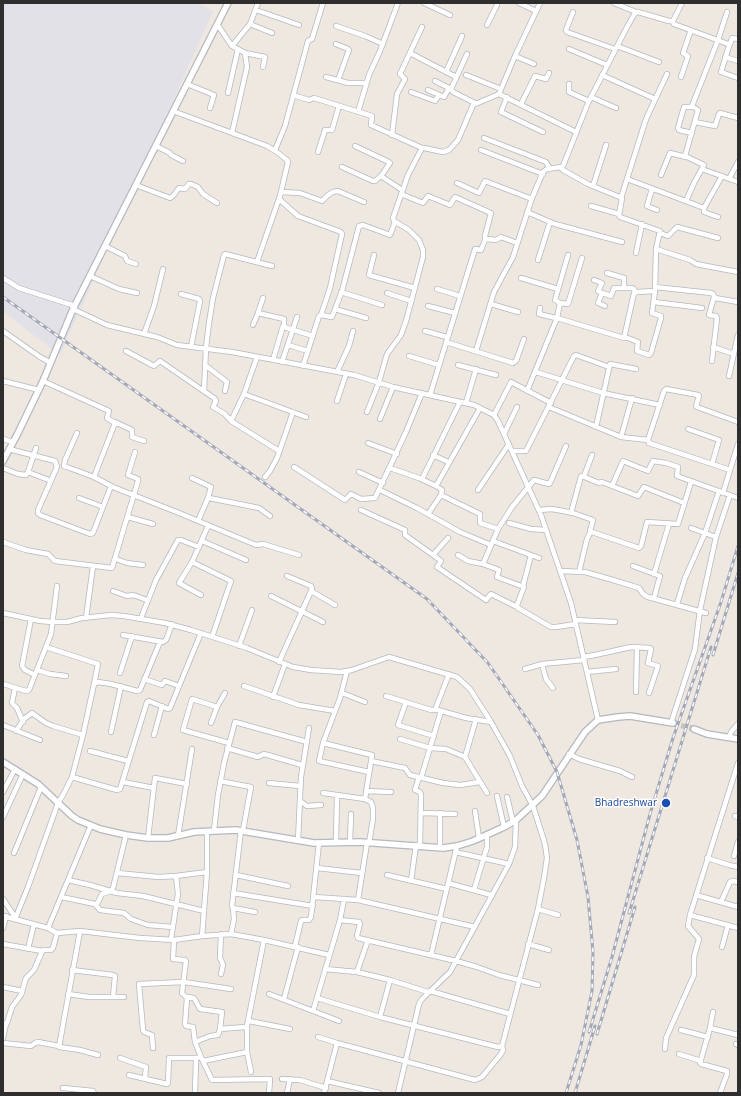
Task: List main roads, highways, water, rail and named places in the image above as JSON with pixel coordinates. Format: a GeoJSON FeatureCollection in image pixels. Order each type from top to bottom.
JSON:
{"type":"FeatureCollection","features":[{"type":"Feature","properties":{"kind":"tunnel"},"geometry":{"type":"LineString","coordinates":[[673,723],[694,729]]}},
{"type":"Feature","properties":{"kind":"railway"},"geometry":{"type":"LineString","coordinates":[[3,297],[427,599],[488,663],[538,735],[557,772],[577,840],[588,897],[593,952],[592,991],[581,1045],[566,1093]]}},
{"type":"Feature","properties":{"kind":"railway"},"geometry":{"type":"LineString","coordinates":[[589,1032],[612,957],[650,814],[673,738],[721,602],[738,546]]}},
{"type":"Feature","properties":{"kind":"railway"},"geometry":{"type":"LineString","coordinates":[[713,655],[738,573]]}},
{"type":"Feature","properties":{"kind":"railway"},"geometry":{"type":"LineString","coordinates":[[629,913],[711,647]]}},
{"type":"Feature","properties":{"kind":"railway"},"geometry":{"type":"LineString","coordinates":[[597,1034],[635,907]]}},
{"type":"Feature","properties":{"kind":"railway"},"geometry":{"type":"LineString","coordinates":[[575,1093],[595,1026]]}},
{"type":"Feature","properties":{"kind":"place","name":"Bhadreshwar"},"geometry":{"type":"Point","coordinates":[666,803]}}]}
